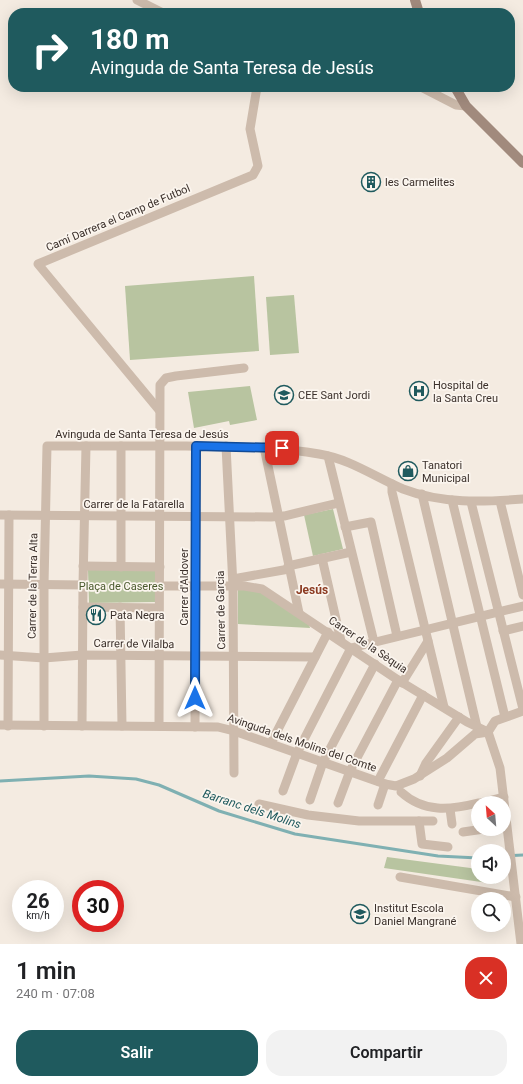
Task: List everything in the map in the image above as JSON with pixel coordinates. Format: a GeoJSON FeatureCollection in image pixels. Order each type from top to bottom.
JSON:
{"type":"FeatureCollection","features":[{"type":"Feature","properties":{"kind":"main road"},"geometry":{"type":"LineString","coordinates":[[457,92],[466,106],[523,164]]}},
{"type":"Feature","properties":{"kind":"street"},"geometry":{"type":"LineString","coordinates":[[137,0],[153,8]]}},
{"type":"Feature","properties":{"kind":"street","name":"Camí Darrera el Camp de Futbol"},"geometry":{"type":"LineString","coordinates":[[159,410],[38,264],[253,175],[258,166],[250,129],[256,92]]}},
{"type":"Feature","properties":{"kind":"street"},"geometry":{"type":"LineString","coordinates":[[431,92],[456,105],[466,106]]}},
{"type":"Feature","properties":{"kind":"street"},"geometry":{"type":"LineString","coordinates":[[159,726],[158,608],[160,586],[160,385],[166,378],[244,368]]}},
{"type":"Feature","properties":{"kind":"street","name":"Avinguda de Santa Teresa de Jesús"},"geometry":{"type":"LineString","coordinates":[[47,446],[226,446],[291,449],[328,456],[358,466],[395,485],[422,494],[471,502],[523,500]]}},
{"type":"Feature","properties":{"kind":"street","name":"Carrer de la Terra Alta"},"geometry":{"type":"LineString","coordinates":[[44,726],[44,585],[47,446]]}},
{"type":"Feature","properties":{"kind":"street"},"geometry":{"type":"LineString","coordinates":[[82,726],[83,566],[86,446]]}},
{"type":"Feature","properties":{"kind":"street"},"geometry":{"type":"LineString","coordinates":[[121,446],[121,567]]}},
{"type":"Feature","properties":{"kind":"street","name":"Carrer d'Aldover"},"geometry":{"type":"LineString","coordinates":[[195,727],[196,446]]}},
{"type":"Feature","properties":{"kind":"street","name":"Carrer de Garcia"},"geometry":{"type":"LineString","coordinates":[[226,446],[233,582],[234,773]]}},
{"type":"Feature","properties":{"kind":"street"},"geometry":{"type":"LineString","coordinates":[[264,447],[288,567],[299,613]]}},
{"type":"Feature","properties":{"kind":"street"},"geometry":{"type":"LineString","coordinates":[[328,456],[338,503],[374,642]]}},
{"type":"Feature","properties":{"kind":"street"},"geometry":{"type":"LineString","coordinates":[[395,485],[392,492],[444,708]]}},
{"type":"Feature","properties":{"kind":"street"},"geometry":{"type":"LineString","coordinates":[[422,494],[477,727]]}},
{"type":"Feature","properties":{"kind":"street"},"geometry":{"type":"LineString","coordinates":[[452,500],[505,717]]}},
{"type":"Feature","properties":{"kind":"street"},"geometry":{"type":"LineString","coordinates":[[500,501],[523,594]]}},
{"type":"Feature","properties":{"kind":"street"},"geometry":{"type":"LineString","coordinates":[[471,502],[523,710]]}},
{"type":"Feature","properties":{"kind":"street","name":"Carrer de la Fatarella"},"geometry":{"type":"LineString","coordinates":[[5,515],[160,517],[278,516],[338,503]]}},
{"type":"Feature","properties":{"kind":"street"},"geometry":{"type":"LineString","coordinates":[[4,726],[5,515]]}},
{"type":"Feature","properties":{"kind":"street"},"geometry":{"type":"LineString","coordinates":[[345,527],[371,522],[397,636]]}},
{"type":"Feature","properties":{"kind":"street"},"geometry":{"type":"LineString","coordinates":[[160,586],[196,586],[233,582],[322,558],[351,552]]}},
{"type":"Feature","properties":{"kind":"street"},"geometry":{"type":"LineString","coordinates":[[322,558],[341,641]]}},
{"type":"Feature","properties":{"kind":"street"},"geometry":{"type":"LineString","coordinates":[[83,566],[160,568]]}},
{"type":"Feature","properties":{"kind":"street","name":"Carrer de la Sèquia"},"geometry":{"type":"LineString","coordinates":[[233,582],[262,589],[400,681],[459,717],[488,732]]}},
{"type":"Feature","properties":{"kind":"street"},"geometry":{"type":"LineString","coordinates":[[4,584],[83,585]]}},
{"type":"Feature","properties":{"kind":"street"},"geometry":{"type":"LineString","coordinates":[[283,791],[297,753],[351,648],[452,622],[523,606]]}},
{"type":"Feature","properties":{"kind":"street"},"geometry":{"type":"LineString","coordinates":[[83,607],[158,608]]}},
{"type":"Feature","properties":{"kind":"street"},"geometry":{"type":"LineString","coordinates":[[120,607],[122,726]]}},
{"type":"Feature","properties":{"kind":"street"},"geometry":{"type":"LineString","coordinates":[[503,631],[523,626]]}},
{"type":"Feature","properties":{"kind":"street"},"geometry":{"type":"LineString","coordinates":[[270,743],[328,632]]}},
{"type":"Feature","properties":{"kind":"street"},"geometry":{"type":"LineString","coordinates":[[338,803],[350,771],[400,681],[428,641]]}},
{"type":"Feature","properties":{"kind":"street","name":"Carrer de Vilalba"},"geometry":{"type":"LineString","coordinates":[[4,655],[44,658],[82,655],[158,657],[315,657]]}},
{"type":"Feature","properties":{"kind":"street"},"geometry":{"type":"LineString","coordinates":[[310,800],[323,762],[375,664]]}},
{"type":"Feature","properties":{"kind":"street"},"geometry":{"type":"LineString","coordinates":[[378,805],[382,783],[423,695]]}},
{"type":"Feature","properties":{"kind":"street","name":"Avinguda dels Molins del Comte"},"geometry":{"type":"LineString","coordinates":[[4,726],[218,727],[270,743],[382,783],[396,786],[420,776],[447,758],[476,734],[488,732],[495,721],[523,710]]}},
{"type":"Feature","properties":{"kind":"street"},"geometry":{"type":"LineString","coordinates":[[420,776],[426,763],[459,717]]}},
{"type":"Feature","properties":{"kind":"street"},"geometry":{"type":"LineString","coordinates":[[488,732],[500,768],[504,796]]}},
{"type":"Feature","properties":{"kind":"street"},"geometry":{"type":"LineString","coordinates":[[401,792],[412,801],[424,806],[450,809],[471,805]]}},
{"type":"Feature","properties":{"kind":"street"},"geometry":{"type":"LineString","coordinates":[[259,804],[308,815],[359,821],[433,821]]}},
{"type":"Feature","properties":{"kind":"street"},"geometry":{"type":"LineString","coordinates":[[450,809],[452,824]]}},
{"type":"Feature","properties":{"kind":"street"},"geometry":{"type":"LineString","coordinates":[[419,821],[422,844],[448,847]]}},
{"type":"Feature","properties":{"kind":"street"},"geometry":{"type":"LineString","coordinates":[[463,832],[471,831]]}},
{"type":"Feature","properties":{"kind":"street"},"geometry":{"type":"LineString","coordinates":[[508,836],[513,868],[521,944]]}},
{"type":"Feature","properties":{"kind":"street"},"geometry":{"type":"LineString","coordinates":[[400,877],[516,897]]}},
{"type":"Feature","properties":{"kind":"green space"},"geometry":{"type":"Polygon","coordinates":[[[254,276],[259,351],[130,360],[125,286],[254,276]]]}},
{"type":"Feature","properties":{"kind":"green space"},"geometry":{"type":"Polygon","coordinates":[[[294,295],[299,353],[270,355],[266,297],[294,295]]]}},
{"type":"Feature","properties":{"kind":"green space"},"geometry":{"type":"Polygon","coordinates":[[[250,386],[257,420],[230,425],[229,421],[194,428],[188,392],[250,386]]]}},
{"type":"Feature","properties":{"kind":"green space"},"geometry":{"type":"Polygon","coordinates":[[[333,509],[343,549],[313,556],[304,515],[333,509]]]}},
{"type":"Feature","properties":{"kind":"green space","name":"Plaça de Caseres"},"geometry":{"type":"Polygon","coordinates":[[[88,570],[154,570],[156,572],[155,602],[89,603],[88,570]]]}},
{"type":"Feature","properties":{"kind":"green space"},"geometry":{"type":"Polygon","coordinates":[[[244,589],[260,591],[309,624],[310,628],[238,624],[238,590],[244,589]]]}},
{"type":"Feature","properties":{"kind":"green space"},"geometry":{"type":"Polygon","coordinates":[[[387,857],[471,868],[471,881],[384,868],[387,857]]]}},
{"type":"Feature","properties":{"kind":"waterway","name":"Barranc dels Molins"},"geometry":{"type":"LineString","coordinates":[[0,781],[89,776],[136,779],[159,785],[219,811],[295,834],[438,856],[471,858]]}},
{"type":"Feature","properties":{"kind":"waterway","name":"Barranc dels Molins"},"geometry":{"type":"LineString","coordinates":[[511,856],[523,855]]}},
{"type":"Feature","properties":{"kind":"place","name":"les Carmelites"},"geometry":{"type":"Point","coordinates":[371,182]}},
{"type":"Feature","properties":{"kind":"place","name":"Hospital de la Santa Creu"},"geometry":{"type":"Point","coordinates":[419,391]}},
{"type":"Feature","properties":{"kind":"place","name":"CEE Sant Jordi"},"geometry":{"type":"Point","coordinates":[284,395]}},
{"type":"Feature","properties":{"kind":"place","name":"Tanatori Municipal"},"geometry":{"type":"Point","coordinates":[408,471]}},
{"type":"Feature","properties":{"kind":"place","name":"Pata Negra"},"geometry":{"type":"Point","coordinates":[96,615]}},
{"type":"Feature","properties":{"kind":"place","name":"Institut Escola Daniel Mangrané"},"geometry":{"type":"Point","coordinates":[360,914]}},
{"type":"Feature","properties":{"kind":"district","name":"Jesús"},"geometry":{"type":"Point","coordinates":[312,590]}},
{"type":"Feature","properties":{"kind":"route"},"geometry":{"type":"LineString","coordinates":[[195,698],[196,446],[282,448]]}}]}
